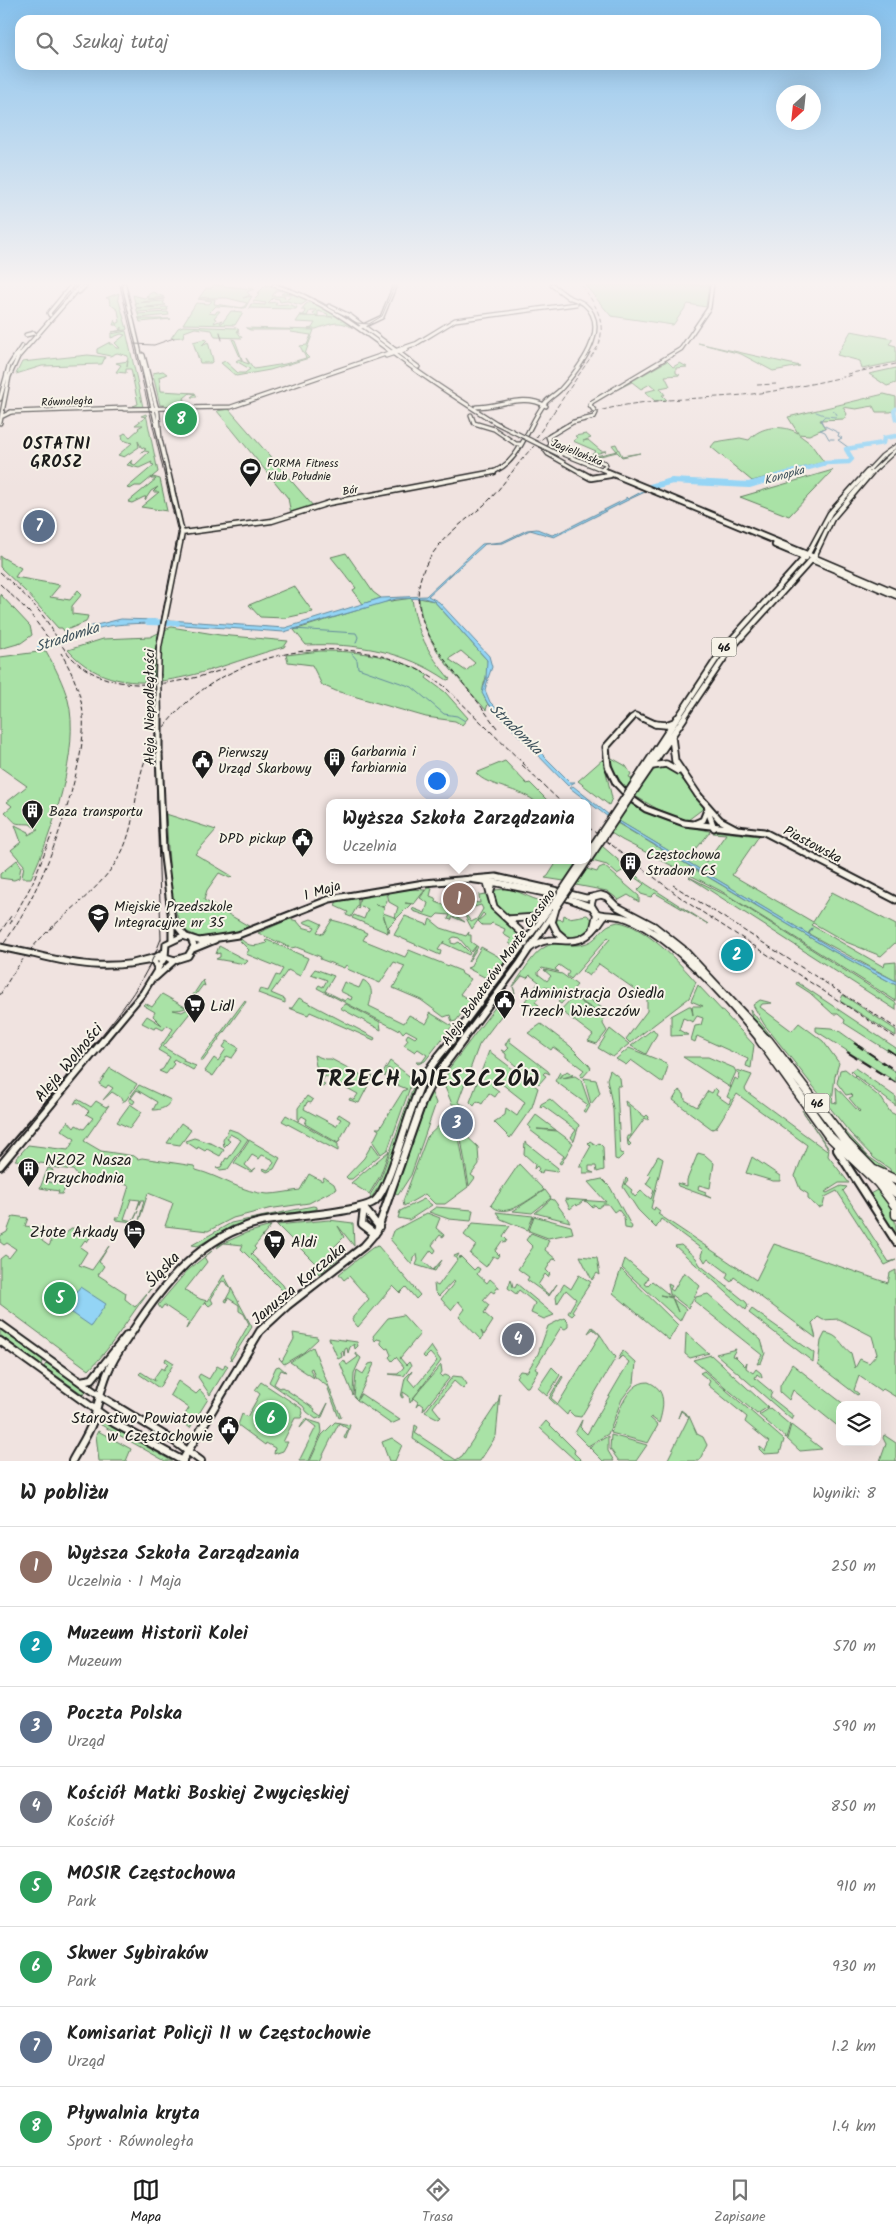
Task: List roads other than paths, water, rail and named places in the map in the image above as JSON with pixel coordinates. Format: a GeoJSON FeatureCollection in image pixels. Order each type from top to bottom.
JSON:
{"type":"FeatureCollection","features":[{"type":"Feature","properties":{"kind":"main road"},"geometry":{"type":"LineString","coordinates":[[0,399],[9,366],[19,353]]}},
{"type":"Feature","properties":{"kind":"main road"},"geometry":{"type":"LineString","coordinates":[[0,423],[12,370],[22,353]]}},
{"type":"Feature","properties":{"kind":"main road","name":"Jagiellońska"},"geometry":{"type":"LineString","coordinates":[[393,353],[497,422],[560,454],[796,549],[807,556]]}},
{"type":"Feature","properties":{"kind":"main road","name":"Jagiellońska"},"geometry":{"type":"LineString","coordinates":[[402,353],[419,368],[475,408]]}},
{"type":"Feature","properties":{"kind":"main road"},"geometry":{"type":"LineString","coordinates":[[471,416],[508,400],[536,402],[545,405]]}},
{"type":"Feature","properties":{"kind":"main road"},"geometry":{"type":"LineString","coordinates":[[2,408],[11,412]]}},
{"type":"Feature","properties":{"kind":"main road"},"geometry":{"type":"LineString","coordinates":[[482,411],[475,408],[471,416],[474,423],[492,428],[518,443]]}},
{"type":"Feature","properties":{"kind":"main road"},"geometry":{"type":"LineString","coordinates":[[1,417],[11,412]]}},
{"type":"Feature","properties":{"kind":"main road","name":"Jagiellońska"},"geometry":{"type":"LineString","coordinates":[[601,470],[642,487]]}},
{"type":"Feature","properties":{"kind":"main road"},"geometry":{"type":"LineString","coordinates":[[598,478],[601,470]]}},
{"type":"Feature","properties":{"kind":"main road"},"geometry":{"type":"LineString","coordinates":[[580,472],[588,477],[598,478],[610,475]]}},
{"type":"Feature","properties":{"kind":"main road","name":"Jagiellońska"},"geometry":{"type":"LineString","coordinates":[[652,491],[788,550],[813,558]]}},
{"type":"Feature","properties":{"kind":"main road"},"geometry":{"type":"LineString","coordinates":[[788,550],[796,556],[800,563]]}},
{"type":"Feature","properties":{"kind":"main road","name":"Aleja Bohaterów Monte Cassino"},"geometry":{"type":"LineString","coordinates":[[591,852],[723,649],[807,556]]}},
{"type":"Feature","properties":{"kind":"main road","name":"Aleja Bohaterów Monte Cassino"},"geometry":{"type":"LineString","coordinates":[[591,849],[672,737],[729,651],[813,558]]}},
{"type":"Feature","properties":{"kind":"main road"},"geometry":{"type":"LineString","coordinates":[[655,724],[666,725],[675,721]]}},
{"type":"Feature","properties":{"kind":"main road"},"geometry":{"type":"LineString","coordinates":[[655,724],[663,733],[661,742]]}},
{"type":"Feature","properties":{"kind":"main road"},"geometry":{"type":"LineString","coordinates":[[672,737],[670,750],[681,773],[698,795]]}},
{"type":"Feature","properties":{"kind":"main road"},"geometry":{"type":"LineString","coordinates":[[651,766],[669,764],[681,773]]}},
{"type":"Feature","properties":{"kind":"main road","name":"Aleja Bohaterów Monte Cassino"},"geometry":{"type":"LineString","coordinates":[[552,910],[581,864]]}},
{"type":"Feature","properties":{"kind":"main road","name":"Aleja Bohaterów Monte Cassino"},"geometry":{"type":"LineString","coordinates":[[552,910],[583,864]]}},
{"type":"Feature","properties":{"kind":"main road"},"geometry":{"type":"LineString","coordinates":[[490,880],[490,894],[495,909],[509,919],[524,935],[527,947],[538,942],[565,939],[581,940],[607,916],[614,904]]}},
{"type":"Feature","properties":{"kind":"main road","name":"1 Maja"},"geometry":{"type":"LineString","coordinates":[[490,880],[556,893]]}},
{"type":"Feature","properties":{"kind":"main road"},"geometry":{"type":"LineString","coordinates":[[569,896],[592,907],[593,897]]}},
{"type":"Feature","properties":{"kind":"main road","name":"46"},"geometry":{"type":"LineString","coordinates":[[593,897],[605,896],[614,904],[648,922],[683,949],[764,1034],[838,1132],[896,1193]]}},
{"type":"Feature","properties":{"kind":"main road","name":"46"},"geometry":{"type":"LineString","coordinates":[[592,907],[597,913],[607,916],[618,914],[658,937],[728,1005],[780,1066],[837,1146],[896,1206],[896,1216]]}},
{"type":"Feature","properties":{"kind":"main road"},"geometry":{"type":"LineString","coordinates":[[509,919],[529,919],[552,910],[554,928],[565,939]]}},
{"type":"Feature","properties":{"kind":"main road"},"geometry":{"type":"LineString","coordinates":[[594,930],[597,913]]}},
{"type":"Feature","properties":{"kind":"main road"},"geometry":{"type":"LineString","coordinates":[[874,1170],[896,1180]]}},
{"type":"Feature","properties":{"kind":"street","name":"Aleja Niepodległości"},"geometry":{"type":"LineString","coordinates":[[141,353],[182,533],[162,632],[158,674],[159,754],[164,849],[172,920],[172,940]]}},
{"type":"Feature","properties":{"kind":"street","name":"Równoległa"},"geometry":{"type":"LineString","coordinates":[[11,412],[231,407],[388,353]]}},
{"type":"Feature","properties":{"kind":"street","name":"Bór"},"geometry":{"type":"LineString","coordinates":[[182,533],[272,521],[329,503],[494,472],[504,467],[518,443],[524,438],[545,405],[573,373],[586,353]]}},
{"type":"Feature","properties":{"kind":"street"},"geometry":{"type":"LineString","coordinates":[[551,445],[548,437],[552,433],[576,421],[596,416],[590,406],[592,402],[674,353]]}},
{"type":"Feature","properties":{"kind":"street","name":"Równoległa"},"geometry":{"type":"LineString","coordinates":[[373,359],[395,355]]}},
{"type":"Feature","properties":{"kind":"street"},"geometry":{"type":"LineString","coordinates":[[551,445],[605,462],[606,465],[601,470]]}},
{"type":"Feature","properties":{"kind":"street"},"geometry":{"type":"LineString","coordinates":[[551,445],[546,450],[548,454],[580,472]]}},
{"type":"Feature","properties":{"kind":"street","name":"Aleja Bohaterów Monte Cassino"},"geometry":{"type":"LineString","coordinates":[[807,556],[812,550],[830,513],[882,456],[896,446]]}},
{"type":"Feature","properties":{"kind":"street","name":"Aleja Bohaterów Monte Cassino"},"geometry":{"type":"LineString","coordinates":[[813,558],[824,542],[832,520],[881,464],[896,450]]}},
{"type":"Feature","properties":{"kind":"street"},"geometry":{"type":"LineString","coordinates":[[796,549],[812,550]]}},
{"type":"Feature","properties":{"kind":"street"},"geometry":{"type":"LineString","coordinates":[[818,552],[824,561]]}},
{"type":"Feature","properties":{"kind":"street","name":"Jagiellońska"},"geometry":{"type":"LineString","coordinates":[[813,558],[824,561],[896,594]]}},
{"type":"Feature","properties":{"kind":"street","name":"Jagiellońska"},"geometry":{"type":"LineString","coordinates":[[813,558],[896,594]]}},
{"type":"Feature","properties":{"kind":"street","name":"Piastowska"},"geometry":{"type":"LineString","coordinates":[[655,724],[635,715],[606,749],[611,775],[627,794],[668,818],[690,824],[772,835],[896,900]]}},
{"type":"Feature","properties":{"kind":"street"},"geometry":{"type":"LineString","coordinates":[[698,795],[707,808],[716,828]]}},
{"type":"Feature","properties":{"kind":"street"},"geometry":{"type":"LineString","coordinates":[[690,824],[703,820],[707,808]]}},
{"type":"Feature","properties":{"kind":"street"},"geometry":{"type":"LineString","coordinates":[[707,808],[719,818],[740,830]]}},
{"type":"Feature","properties":{"kind":"street"},"geometry":{"type":"LineString","coordinates":[[716,828],[719,818]]}},
{"type":"Feature","properties":{"kind":"street","name":"1 Maja"},"geometry":{"type":"LineString","coordinates":[[192,951],[216,940],[248,931],[330,899],[424,883],[469,879],[490,880]]}},
{"type":"Feature","properties":{"kind":"street"},"geometry":{"type":"LineString","coordinates":[[569,896],[593,897]]}},
{"type":"Feature","properties":{"kind":"street","name":"Aleja Bohaterów Monte Cassino"},"geometry":{"type":"LineString","coordinates":[[377,1231],[423,1100],[433,1080],[552,910]]}},
{"type":"Feature","properties":{"kind":"street"},"geometry":{"type":"LineString","coordinates":[[128,964],[165,954],[175,960],[184,958],[192,951],[190,939],[172,920]]}},
{"type":"Feature","properties":{"kind":"street"},"geometry":{"type":"LineString","coordinates":[[165,954],[166,944],[172,940],[179,937],[190,939]]}},
{"type":"Feature","properties":{"kind":"street","name":"1 Maja"},"geometry":{"type":"LineString","coordinates":[[190,939],[199,941],[216,940]]}},
{"type":"Feature","properties":{"kind":"street"},"geometry":{"type":"LineString","coordinates":[[0,947],[94,966],[154,961],[165,954]]}},
{"type":"Feature","properties":{"kind":"street","name":"Aleja Bohaterów Monte Cassino"},"geometry":{"type":"LineString","coordinates":[[364,1208],[376,1200],[385,1187],[409,1112],[425,1075],[527,947]]}},
{"type":"Feature","properties":{"kind":"street","name":"Aleja Wolności"},"geometry":{"type":"LineString","coordinates":[[151,982],[165,954]]}},
{"type":"Feature","properties":{"kind":"street","name":"Aleja Wolności"},"geometry":{"type":"LineString","coordinates":[[2,1162],[151,982],[175,960]]}},
{"type":"Feature","properties":{"kind":"street"},"geometry":{"type":"LineString","coordinates":[[154,961],[158,970]]}},
{"type":"Feature","properties":{"kind":"street"},"geometry":{"type":"LineString","coordinates":[[837,1146],[896,1242]]}},
{"type":"Feature","properties":{"kind":"street"},"geometry":{"type":"LineString","coordinates":[[364,1208],[362,1224],[377,1231]]}},
{"type":"Feature","properties":{"kind":"street"},"geometry":{"type":"LineString","coordinates":[[364,1208],[377,1231]]}},
{"type":"Feature","properties":{"kind":"street","name":"Śląska"},"geometry":{"type":"LineString","coordinates":[[72,1461],[92,1423],[111,1364],[158,1292],[194,1256],[225,1235],[266,1220],[364,1208]]}},
{"type":"Feature","properties":{"kind":"street","name":"Janusza Korczaka"},"geometry":{"type":"LineString","coordinates":[[182,1461],[260,1330],[287,1306],[364,1246],[377,1231]]}},
{"type":"Feature","properties":{"kind":"street"},"geometry":{"type":"LineString","coordinates":[[0,1324],[100,1396],[201,1461]]}},
{"type":"Feature","properties":{"kind":"street"},"geometry":{"type":"LineString","coordinates":[[80,1381],[92,1378],[97,1374],[119,1343],[136,1324]]}},
{"type":"Feature","properties":{"kind":"street"},"geometry":{"type":"LineString","coordinates":[[0,1341],[96,1410],[182,1461]]}},
{"type":"Feature","properties":{"kind":"water"},"geometry":{"type":"Polygon","coordinates":[[[643,491],[645,492],[554,537],[530,530],[503,543],[485,544],[428,596],[439,602],[489,656],[492,667],[488,678],[486,678],[487,660],[434,601],[424,598],[396,599],[284,632],[168,624],[169,620],[285,628],[381,598],[426,596],[482,544],[502,542],[527,530],[537,529],[552,535],[626,499],[626,497],[628,499],[643,491]]]}},
{"type":"Feature","properties":{"kind":"water"},"geometry":{"type":"Polygon","coordinates":[[[121,619],[156,620],[155,623],[108,626],[87,632],[63,643],[60,640],[92,626],[121,619]]]}},
{"type":"Feature","properties":{"kind":"water"},"geometry":{"type":"Polygon","coordinates":[[[486,679],[488,679],[485,690],[490,702],[570,782],[575,782],[568,786],[488,704],[482,693],[486,679]]]}},
{"type":"Feature","properties":{"kind":"water"},"geometry":{"type":"Polygon","coordinates":[[[573,786],[589,799],[584,799],[570,788],[573,786]]]}},
{"type":"Feature","properties":{"kind":"water"},"geometry":{"type":"Polygon","coordinates":[[[591,800],[609,815],[840,953],[896,981],[896,985],[831,950],[608,817],[591,804],[591,800]]]}},
{"type":"Feature","properties":{"kind":"water"},"geometry":{"type":"Polygon","coordinates":[[[80,1287],[106,1304],[91,1326],[65,1308],[80,1287]]]}},
{"type":"Feature","properties":{"kind":"waterway","name":"Konopka"},"geometry":{"type":"LineString","coordinates":[[896,409],[894,411],[896,419]]}},
{"type":"Feature","properties":{"kind":"waterway"},"geometry":{"type":"LineString","coordinates":[[833,411],[837,414],[836,417],[825,416],[821,420],[823,425],[839,433],[838,436],[842,438],[838,440],[849,448]]}},
{"type":"Feature","properties":{"kind":"waterway"},"geometry":{"type":"LineString","coordinates":[[816,412],[824,415]]}},
{"type":"Feature","properties":{"kind":"waterway"},"geometry":{"type":"LineString","coordinates":[[826,428],[820,430],[825,432],[829,439],[834,439]]}},
{"type":"Feature","properties":{"kind":"waterway","name":"Konopka"},"geometry":{"type":"LineString","coordinates":[[790,473],[826,463],[849,462],[852,459],[846,449],[883,443],[884,438],[896,436]]}},
{"type":"Feature","properties":{"kind":"waterway","name":"Konopka"},"geometry":{"type":"LineString","coordinates":[[650,487],[672,481],[749,485],[794,472]]}},
{"type":"Feature","properties":{"kind":"waterway","name":"Stradomka"},"geometry":{"type":"LineString","coordinates":[[148,622],[177,623]]}},
{"type":"Feature","properties":{"kind":"waterway"},"geometry":{"type":"LineString","coordinates":[[294,629],[356,633],[358,637],[356,643]]}},
{"type":"Feature","properties":{"kind":"waterway","name":"Stradomka"},"geometry":{"type":"LineString","coordinates":[[40,648],[68,638]]}},
{"type":"Feature","properties":{"kind":"waterway"},"geometry":{"type":"LineString","coordinates":[[352,654],[357,660],[358,668],[412,687],[444,714],[457,716],[465,721]]}},
{"type":"Feature","properties":{"kind":"waterway"},"geometry":{"type":"LineString","coordinates":[[809,933],[812,928]]}},
{"type":"Feature","properties":{"kind":"tram line"},"geometry":{"type":"LineString","coordinates":[[97,1041],[125,1005],[141,980],[161,939],[153,662],[178,533],[136,353]]}},
{"type":"Feature","properties":{"kind":"tram line"},"geometry":{"type":"LineString","coordinates":[[0,1155],[98,1040]]}},
{"type":"Feature","properties":{"kind":"railway"},"geometry":{"type":"LineString","coordinates":[[536,438],[593,353]]}},
{"type":"Feature","properties":{"kind":"railway"},"geometry":{"type":"LineString","coordinates":[[847,374],[896,364]]}},
{"type":"Feature","properties":{"kind":"railway"},"geometry":{"type":"LineString","coordinates":[[497,728],[433,642],[424,624],[419,606],[419,588],[424,569],[436,549],[453,531],[493,496],[540,440],[573,420],[622,406],[765,392],[853,375]]}},
{"type":"Feature","properties":{"kind":"railway"},"geometry":{"type":"LineString","coordinates":[[757,385],[776,384]]}},
{"type":"Feature","properties":{"kind":"railway"},"geometry":{"type":"LineString","coordinates":[[0,572],[38,610],[70,656],[86,669],[104,678],[124,683],[165,683],[186,680],[225,669]]}},
{"type":"Feature","properties":{"kind":"railway"},"geometry":{"type":"LineString","coordinates":[[0,584],[29,612],[51,642]]}},
{"type":"Feature","properties":{"kind":"railway"},"geometry":{"type":"LineString","coordinates":[[0,995],[33,946],[94,889],[118,859],[125,846],[129,832],[145,760],[151,747],[175,713],[207,687],[244,667],[284,654],[326,650],[368,653],[408,665],[444,686],[528,768]]}},
{"type":"Feature","properties":{"kind":"railway"},"geometry":{"type":"LineString","coordinates":[[0,949],[33,895],[50,857],[70,797],[80,756],[83,735],[82,706],[75,682],[61,653]]}},
{"type":"Feature","properties":{"kind":"railway"},"geometry":{"type":"LineString","coordinates":[[522,765],[558,799]]}},
{"type":"Feature","properties":{"kind":"railway"},"geometry":{"type":"LineString","coordinates":[[591,829],[688,903],[896,1038]]}},
{"type":"Feature","properties":{"kind":"railway"},"geometry":{"type":"LineString","coordinates":[[10,924],[32,884],[52,834]]}},
{"type":"Feature","properties":{"kind":"railway"},"geometry":{"type":"LineString","coordinates":[[673,885],[896,1028]]}},
{"type":"Feature","properties":{"kind":"railway"},"geometry":{"type":"LineString","coordinates":[[0,933],[11,916]]}},
{"type":"Feature","properties":{"kind":"railway"},"geometry":{"type":"LineString","coordinates":[[854,1043],[896,1071]]}},
{"type":"Feature","properties":{"kind":"railway"},"geometry":{"type":"LineString","coordinates":[[887,1049],[896,1055]]}},
{"type":"Feature","properties":{"kind":"railway"},"geometry":{"type":"LineString","coordinates":[[847,1052],[896,1083]]}},
{"type":"Feature","properties":{"kind":"place","name":"Pływalnia kryta"},"geometry":{"type":"Point","coordinates":[181,419]}},
{"type":"Feature","properties":{"kind":"place","name":"FORMA Fitness Klub Południe"},"geometry":{"type":"Point","coordinates":[251,488]}},
{"type":"Feature","properties":{"kind":"place","name":"Komisariat Policji II w Częstochowie"},"geometry":{"type":"Point","coordinates":[39,526]}},
{"type":"Feature","properties":{"kind":"place","name":"Garbarnia i farbiarnia"},"geometry":{"type":"Point","coordinates":[335,778]}},
{"type":"Feature","properties":{"kind":"place","name":"Pierwszy Urząd Skarbowy"},"geometry":{"type":"Point","coordinates":[202,779]}},
{"type":"Feature","properties":{"kind":"place","name":"Baza transportu"},"geometry":{"type":"Point","coordinates":[33,830]}},
{"type":"Feature","properties":{"kind":"place","name":"DPD pickup"},"geometry":{"type":"Point","coordinates":[302,857]}},
{"type":"Feature","properties":{"kind":"place","name":"Częstochowa Stradom CS"},"geometry":{"type":"Point","coordinates":[630,881]}},
{"type":"Feature","properties":{"kind":"place","name":"Wyższa Szkoła Zarządzania"},"geometry":{"type":"Point","coordinates":[459,899]}},
{"type":"Feature","properties":{"kind":"place","name":"Miejskie Przedszkole Integracyjne nr 35"},"geometry":{"type":"Point","coordinates":[98,933]}},
{"type":"Feature","properties":{"kind":"place","name":"Muzeum Historii Kolei"},"geometry":{"type":"Point","coordinates":[737,955]}},
{"type":"Feature","properties":{"kind":"place","name":"Administracja Osiedla Trzech Wieszczów"},"geometry":{"type":"Point","coordinates":[504,1020]}},
{"type":"Feature","properties":{"kind":"place","name":"Lidl"},"geometry":{"type":"Point","coordinates":[194,1024]}},
{"type":"Feature","properties":{"kind":"place","name":"Poczta Polska"},"geometry":{"type":"Point","coordinates":[457,1123]}},
{"type":"Feature","properties":{"kind":"place","name":"NZOZ Nasza Przychodnia"},"geometry":{"type":"Point","coordinates":[29,1187]}},
{"type":"Feature","properties":{"kind":"place","name":"Złote Arkady"},"geometry":{"type":"Point","coordinates":[134,1250]}},
{"type":"Feature","properties":{"kind":"place","name":"Aldi"},"geometry":{"type":"Point","coordinates":[275,1260]}},
{"type":"Feature","properties":{"kind":"place","name":"MOSIR Częstochowa"},"geometry":{"type":"Point","coordinates":[60,1298]}},
{"type":"Feature","properties":{"kind":"place","name":"Kościół Matki Boskiej Zwycięskiej"},"geometry":{"type":"Point","coordinates":[518,1339]}},
{"type":"Feature","properties":{"kind":"place","name":"Skwer Sybiraków"},"geometry":{"type":"Point","coordinates":[271,1418]}},
{"type":"Feature","properties":{"kind":"place","name":"Starostwo Powiatowe w Częstochowie"},"geometry":{"type":"Point","coordinates":[229,1445]}},
{"type":"Feature","properties":{"kind":"district","name":"OSTATNI GROSZ"},"geometry":{"type":"Point","coordinates":[57,452]}},
{"type":"Feature","properties":{"kind":"district","name":"TRZECH WIESZCZÓW"},"geometry":{"type":"Point","coordinates":[428,1078]}}]}
